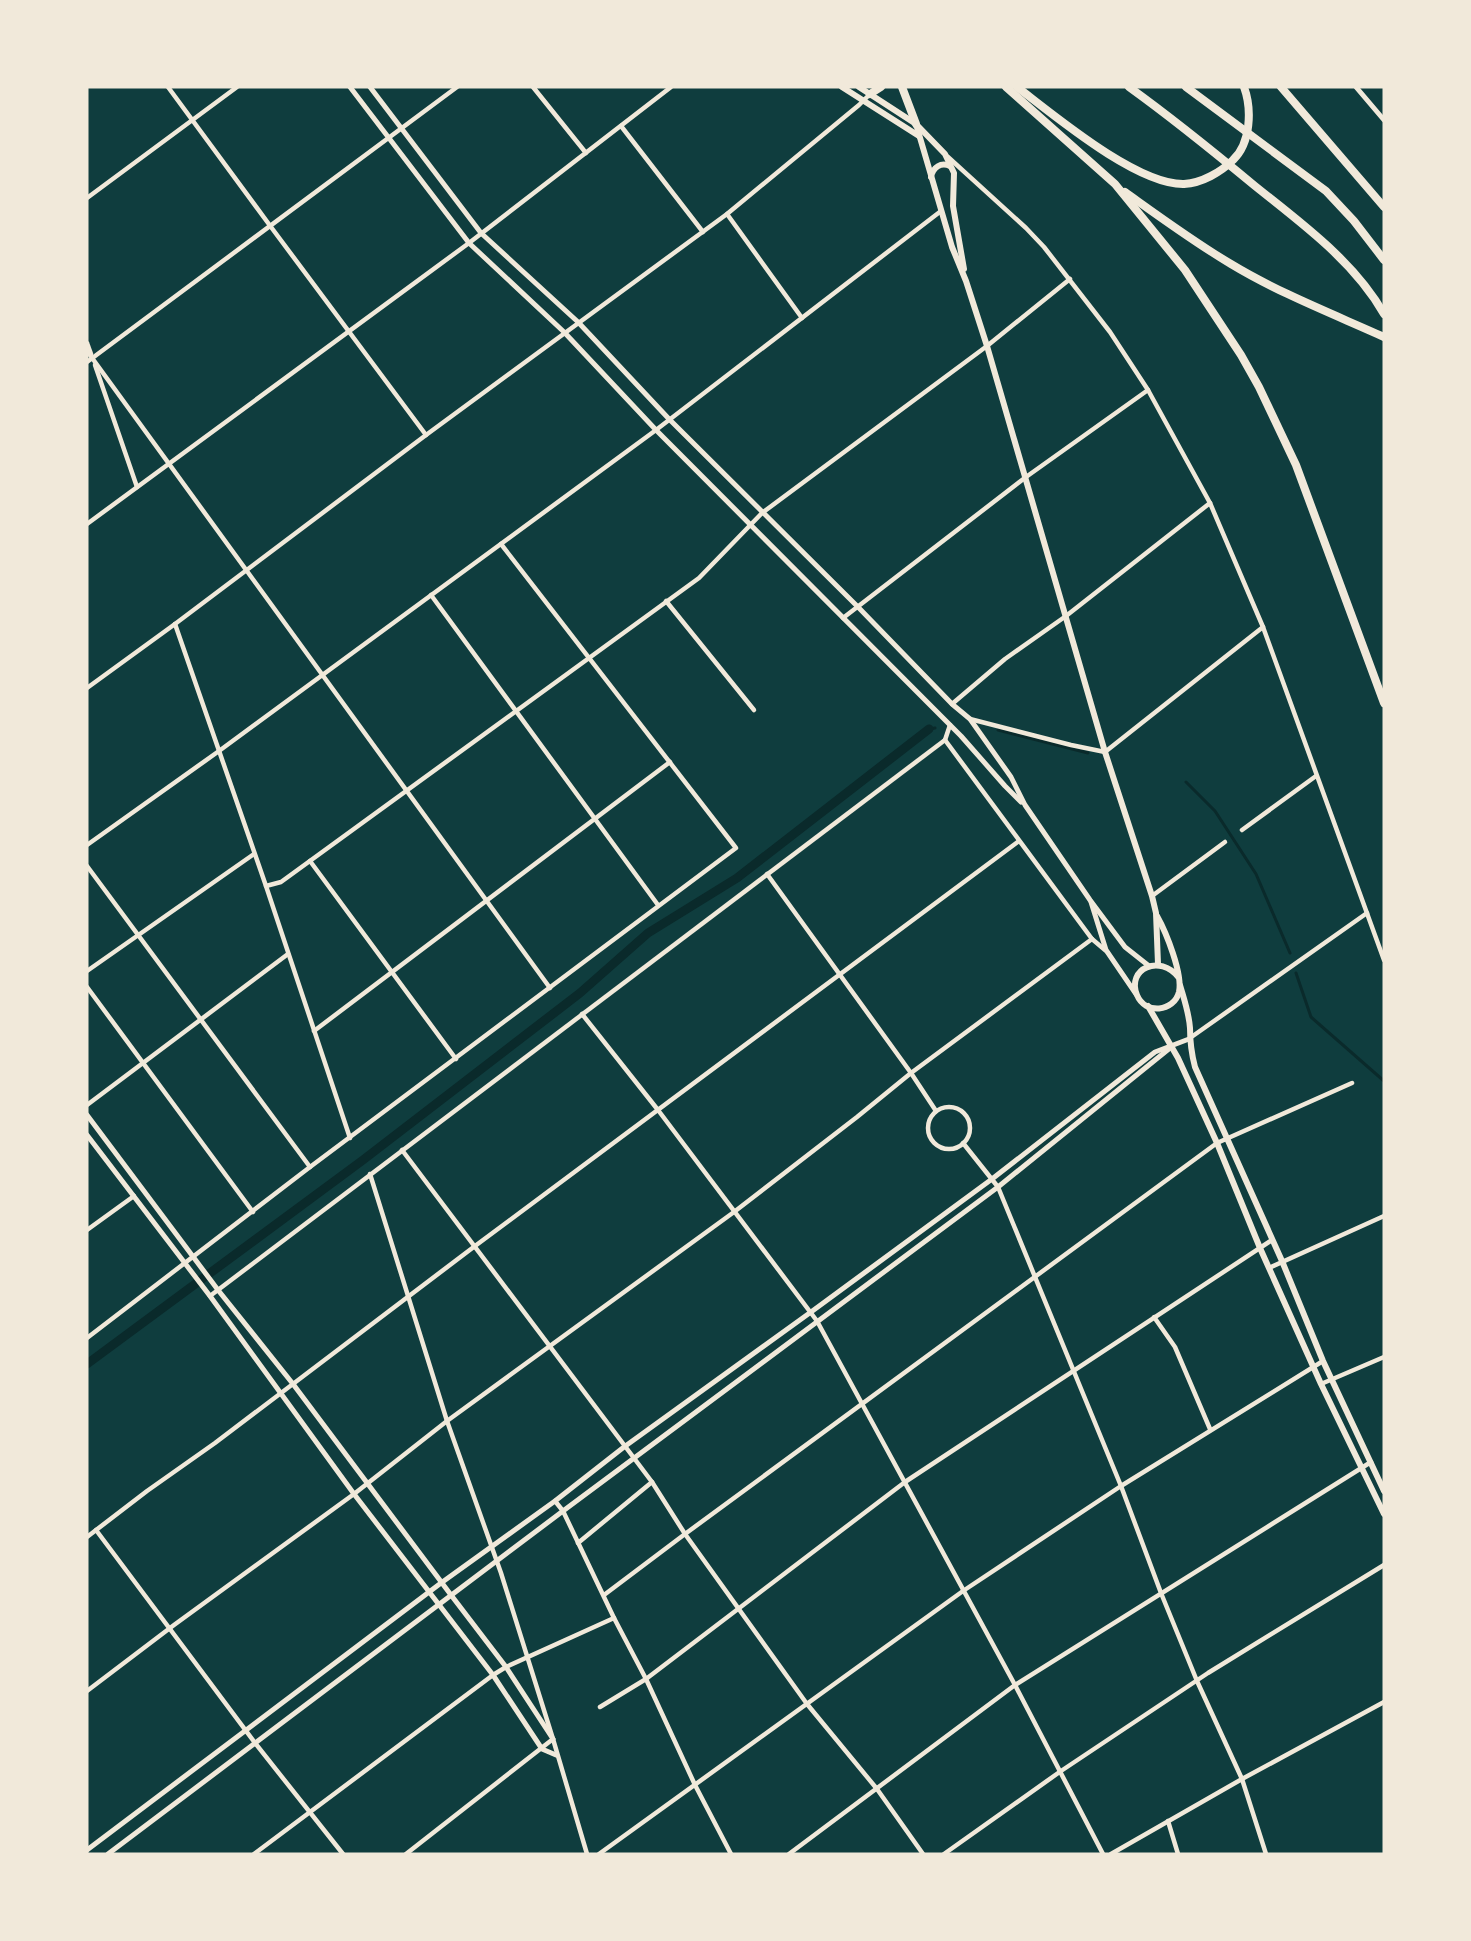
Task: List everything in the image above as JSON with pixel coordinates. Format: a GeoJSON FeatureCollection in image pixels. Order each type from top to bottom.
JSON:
{"type":"FeatureCollection","features":[{"type":"Feature","properties":{"kind":"highway"},"geometry":{"type":"LineString","coordinates":[[867,97],[881,87]]}},
{"type":"Feature","properties":{"kind":"highway"},"geometry":{"type":"LineString","coordinates":[[902,87],[916,124]]}},
{"type":"Feature","properties":{"kind":"highway"},"geometry":{"type":"LineString","coordinates":[[1006,87],[1115,184],[1181,232],[1231,265],[1275,288],[1384,338]]}},
{"type":"Feature","properties":{"kind":"highway"},"geometry":{"type":"LineString","coordinates":[[1017,87],[1132,168],[1155,179],[1184,184],[1217,173],[1238,154],[1245,139],[1249,114],[1244,87]]}},
{"type":"Feature","properties":{"kind":"highway"},"geometry":{"type":"LineString","coordinates":[[1129,87],[1308,228],[1370,291],[1384,314]]}},
{"type":"Feature","properties":{"kind":"highway"},"geometry":{"type":"LineString","coordinates":[[1186,87],[1326,191],[1354,221],[1384,260]]}},
{"type":"Feature","properties":{"kind":"highway"},"geometry":{"type":"LineString","coordinates":[[1282,87],[1384,207]]}},
{"type":"Feature","properties":{"kind":"highway"},"geometry":{"type":"LineString","coordinates":[[1115,184],[1196,286],[1231,338],[1259,387],[1296,465],[1384,704]]}},
{"type":"Feature","properties":{"kind":"main road"},"geometry":{"type":"LineString","coordinates":[[842,87],[867,97],[916,124],[945,154],[954,173],[953,206],[966,281]]}},
{"type":"Feature","properties":{"kind":"main road"},"geometry":{"type":"LineString","coordinates":[[859,87],[867,97],[919,136]]}},
{"type":"Feature","properties":{"kind":"main road"},"geometry":{"type":"LineString","coordinates":[[916,124],[952,247],[966,281],[987,346],[1105,752],[1156,913],[1171,948],[1186,1005],[1190,1028],[1189,1039],[1195,1066],[1282,1261],[1323,1360],[1384,1491]]}},
{"type":"Feature","properties":{"kind":"main road"},"geometry":{"type":"LineString","coordinates":[[932,181],[932,173],[937,166],[942,164],[950,166]]}},
{"type":"Feature","properties":{"kind":"main road"},"geometry":{"type":"LineString","coordinates":[[1156,913],[1158,964]]}},
{"type":"Feature","properties":{"kind":"main road"},"geometry":{"type":"LineString","coordinates":[[1158,964],[1169,968],[1179,981],[1177,998],[1167,1008],[1154,1009],[1140,1000],[1136,993],[1136,979],[1141,971],[1158,964]]}},
{"type":"Feature","properties":{"kind":"main road"},"geometry":{"type":"LineString","coordinates":[[1148,1006],[1172,1046],[1217,1143],[1312,1366],[1381,1500],[1384,1514]]}},
{"type":"Feature","properties":{"kind":"street"},"geometry":{"type":"LineString","coordinates":[[168,87],[426,435]]}},
{"type":"Feature","properties":{"kind":"street"},"geometry":{"type":"LineString","coordinates":[[87,198],[237,87]]}},
{"type":"Feature","properties":{"kind":"street"},"geometry":{"type":"LineString","coordinates":[[350,87],[469,243],[564,332],[657,430],[950,725],[1025,805]]}},
{"type":"Feature","properties":{"kind":"street"},"geometry":{"type":"LineString","coordinates":[[370,87],[481,233],[578,322],[669,419],[952,704],[970,719],[1011,777],[1025,805],[1090,900],[1125,947],[1149,966]]}},
{"type":"Feature","properties":{"kind":"street"},"geometry":{"type":"LineString","coordinates":[[87,362],[457,87]]}},
{"type":"Feature","properties":{"kind":"street"},"geometry":{"type":"LineString","coordinates":[[533,87],[586,153]]}},
{"type":"Feature","properties":{"kind":"street"},"geometry":{"type":"LineString","coordinates":[[87,524],[469,243],[671,87]]}},
{"type":"Feature","properties":{"kind":"street"},"geometry":{"type":"LineString","coordinates":[[1356,87],[1384,120]]}},
{"type":"Feature","properties":{"kind":"street"},"geometry":{"type":"LineString","coordinates":[[87,688],[564,332],[727,214],[867,97]]}},
{"type":"Feature","properties":{"kind":"street"},"geometry":{"type":"LineString","coordinates":[[621,126],[703,232]]}},
{"type":"Feature","properties":{"kind":"street"},"geometry":{"type":"LineString","coordinates":[[945,154],[1026,228],[1070,279],[1110,332],[1148,390],[1210,503],[1263,627],[1384,960]]}},
{"type":"Feature","properties":{"kind":"street"},"geometry":{"type":"LineString","coordinates":[[87,845],[657,430],[941,211]]}},
{"type":"Feature","properties":{"kind":"street"},"geometry":{"type":"LineString","coordinates":[[727,214],[802,318]]}},
{"type":"Feature","properties":{"kind":"street"},"geometry":{"type":"LineString","coordinates":[[266,886],[281,882],[699,578],[762,513],[987,346],[1070,279]]}},
{"type":"Feature","properties":{"kind":"street"},"geometry":{"type":"LineString","coordinates":[[87,343],[137,487]]}},
{"type":"Feature","properties":{"kind":"street"},"geometry":{"type":"LineString","coordinates":[[87,351],[550,988]]}},
{"type":"Feature","properties":{"kind":"street"},"geometry":{"type":"LineString","coordinates":[[843,618],[1026,477],[1148,390]]}},
{"type":"Feature","properties":{"kind":"street"},"geometry":{"type":"LineString","coordinates":[[952,704],[1005,660],[1066,616],[1210,503]]}},
{"type":"Feature","properties":{"kind":"street"},"geometry":{"type":"LineString","coordinates":[[87,1338],[310,1167],[736,848],[501,544]]}},
{"type":"Feature","properties":{"kind":"street"},"geometry":{"type":"LineString","coordinates":[[431,596],[658,905]]}},
{"type":"Feature","properties":{"kind":"street"},"geometry":{"type":"LineString","coordinates":[[666,601],[754,710]]}},
{"type":"Feature","properties":{"kind":"street"},"geometry":{"type":"LineString","coordinates":[[175,624],[350,1138]]}},
{"type":"Feature","properties":{"kind":"street"},"geometry":{"type":"LineString","coordinates":[[970,719],[1071,746],[1105,752],[1263,627]]}},
{"type":"Feature","properties":{"kind":"street"},"geometry":{"type":"LineString","coordinates":[[210,1296],[945,740],[950,725]]}},
{"type":"Feature","properties":{"kind":"street"},"geometry":{"type":"LineString","coordinates":[[945,740],[1092,939],[1106,950],[1136,993]]}},
{"type":"Feature","properties":{"kind":"street"},"geometry":{"type":"LineString","coordinates":[[314,1031],[670,762]]}},
{"type":"Feature","properties":{"kind":"street"},"geometry":{"type":"LineString","coordinates":[[1242,830],[1316,776]]}},
{"type":"Feature","properties":{"kind":"street"},"geometry":{"type":"LineString","coordinates":[[87,1537],[1019,841]]}},
{"type":"Feature","properties":{"kind":"street"},"geometry":{"type":"LineString","coordinates":[[1152,896],[1225,842]]}},
{"type":"Feature","properties":{"kind":"street"},"geometry":{"type":"LineString","coordinates":[[87,971],[254,854]]}},
{"type":"Feature","properties":{"kind":"street"},"geometry":{"type":"LineString","coordinates":[[310,861],[456,1059]]}},
{"type":"Feature","properties":{"kind":"street"},"geometry":{"type":"LineString","coordinates":[[87,866],[310,1167]]}},
{"type":"Feature","properties":{"kind":"street"},"geometry":{"type":"LineString","coordinates":[[767,874],[936,1111]]}},
{"type":"Feature","properties":{"kind":"street"},"geometry":{"type":"LineString","coordinates":[[1090,900],[1106,950]]}},
{"type":"Feature","properties":{"kind":"street"},"geometry":{"type":"LineString","coordinates":[[87,1850],[624,1447],[992,1179],[1155,1052],[1189,1039],[1367,913]]}},
{"type":"Feature","properties":{"kind":"street"},"geometry":{"type":"LineString","coordinates":[[87,1691],[354,1494],[447,1421],[734,1212],[858,1117],[911,1073],[1092,939]]}},
{"type":"Feature","properties":{"kind":"street"},"geometry":{"type":"LineString","coordinates":[[87,1105],[288,954]]}},
{"type":"Feature","properties":{"kind":"street"},"geometry":{"type":"LineString","coordinates":[[87,987],[253,1212]]}},
{"type":"Feature","properties":{"kind":"street"},"geometry":{"type":"LineString","coordinates":[[582,1014],[658,1110],[817,1321],[1061,1771],[1103,1854]]}},
{"type":"Feature","properties":{"kind":"street"},"geometry":{"type":"LineString","coordinates":[[108,1854],[562,1511],[998,1187],[1172,1046]]}},
{"type":"Feature","properties":{"kind":"street"},"geometry":{"type":"LineString","coordinates":[[604,1596],[1217,1143],[1352,1083]]}},
{"type":"Feature","properties":{"kind":"street"},"geometry":{"type":"LineString","coordinates":[[942,1108],[956,1108],[966,1117],[969,1131],[963,1143],[957,1147],[943,1148],[932,1140],[928,1128],[929,1121],[936,1111],[942,1108]]}},
{"type":"Feature","properties":{"kind":"street"},"geometry":{"type":"LineString","coordinates":[[87,1115],[506,1667],[553,1739]]}},
{"type":"Feature","properties":{"kind":"street"},"geometry":{"type":"LineString","coordinates":[[87,1135],[210,1296],[354,1494],[493,1675],[542,1749],[556,1755]]}},
{"type":"Feature","properties":{"kind":"street"},"geometry":{"type":"LineString","coordinates":[[963,1143],[998,1187],[1121,1486],[1197,1681],[1242,1779],[1266,1854]]}},
{"type":"Feature","properties":{"kind":"street"},"geometry":{"type":"LineString","coordinates":[[402,1150],[652,1482],[685,1534],[807,1704],[877,1789],[923,1854]]}},
{"type":"Feature","properties":{"kind":"street"},"geometry":{"type":"LineString","coordinates":[[370,1174],[447,1421],[497,1560],[587,1854]]}},
{"type":"Feature","properties":{"kind":"street"},"geometry":{"type":"LineString","coordinates":[[87,1230],[134,1196]]}},
{"type":"Feature","properties":{"kind":"street"},"geometry":{"type":"LineString","coordinates":[[1269,1268],[1384,1216]]}},
{"type":"Feature","properties":{"kind":"street"},"geometry":{"type":"LineString","coordinates":[[600,1707],[646,1679],[905,1482],[1272,1240]]}},
{"type":"Feature","properties":{"kind":"street"},"geometry":{"type":"LineString","coordinates":[[1154,1317],[1175,1347],[1210,1429]]}},
{"type":"Feature","properties":{"kind":"street"},"geometry":{"type":"LineString","coordinates":[[1321,1384],[1384,1357]]}},
{"type":"Feature","properties":{"kind":"street"},"geometry":{"type":"LineString","coordinates":[[599,1854],[963,1591],[1121,1486],[1323,1360]]}},
{"type":"Feature","properties":{"kind":"street"},"geometry":{"type":"LineString","coordinates":[[789,1854],[1015,1686],[1371,1462]]}},
{"type":"Feature","properties":{"kind":"street"},"geometry":{"type":"LineString","coordinates":[[578,1543],[652,1482]]}},
{"type":"Feature","properties":{"kind":"street"},"geometry":{"type":"LineString","coordinates":[[555,1501],[646,1679],[695,1785],[731,1854]]}},
{"type":"Feature","properties":{"kind":"street"},"geometry":{"type":"LineString","coordinates":[[96,1530],[255,1743],[344,1854]]}},
{"type":"Feature","properties":{"kind":"street"},"geometry":{"type":"LineString","coordinates":[[944,1854],[1061,1771],[1197,1681],[1384,1565]]}},
{"type":"Feature","properties":{"kind":"street"},"geometry":{"type":"LineString","coordinates":[[254,1854],[493,1675],[614,1618]]}},
{"type":"Feature","properties":{"kind":"street"},"geometry":{"type":"LineString","coordinates":[[1111,1854],[1242,1779],[1384,1702]]}},
{"type":"Feature","properties":{"kind":"street"},"geometry":{"type":"LineString","coordinates":[[406,1854],[553,1739]]}},
{"type":"Feature","properties":{"kind":"street"},"geometry":{"type":"LineString","coordinates":[[1168,1821],[1178,1854]]}},
{"type":"Feature","properties":{"kind":"waterway"},"geometry":{"type":"LineString","coordinates":[[929,729],[935,728]]}},
{"type":"Feature","properties":{"kind":"waterway"},"geometry":{"type":"LineString","coordinates":[[87,1364],[363,1160],[580,993],[648,933],[737,878],[929,729]]}},
{"type":"Feature","properties":{"kind":"waterway"},"geometry":{"type":"LineString","coordinates":[[998,730],[1088,753]]}},
{"type":"Feature","properties":{"kind":"waterway"},"geometry":{"type":"LineString","coordinates":[[1186,782],[1215,811],[1256,874],[1290,953]]}},
{"type":"Feature","properties":{"kind":"waterway"},"geometry":{"type":"LineString","coordinates":[[1296,973],[1311,1017],[1384,1081]]}}]}
